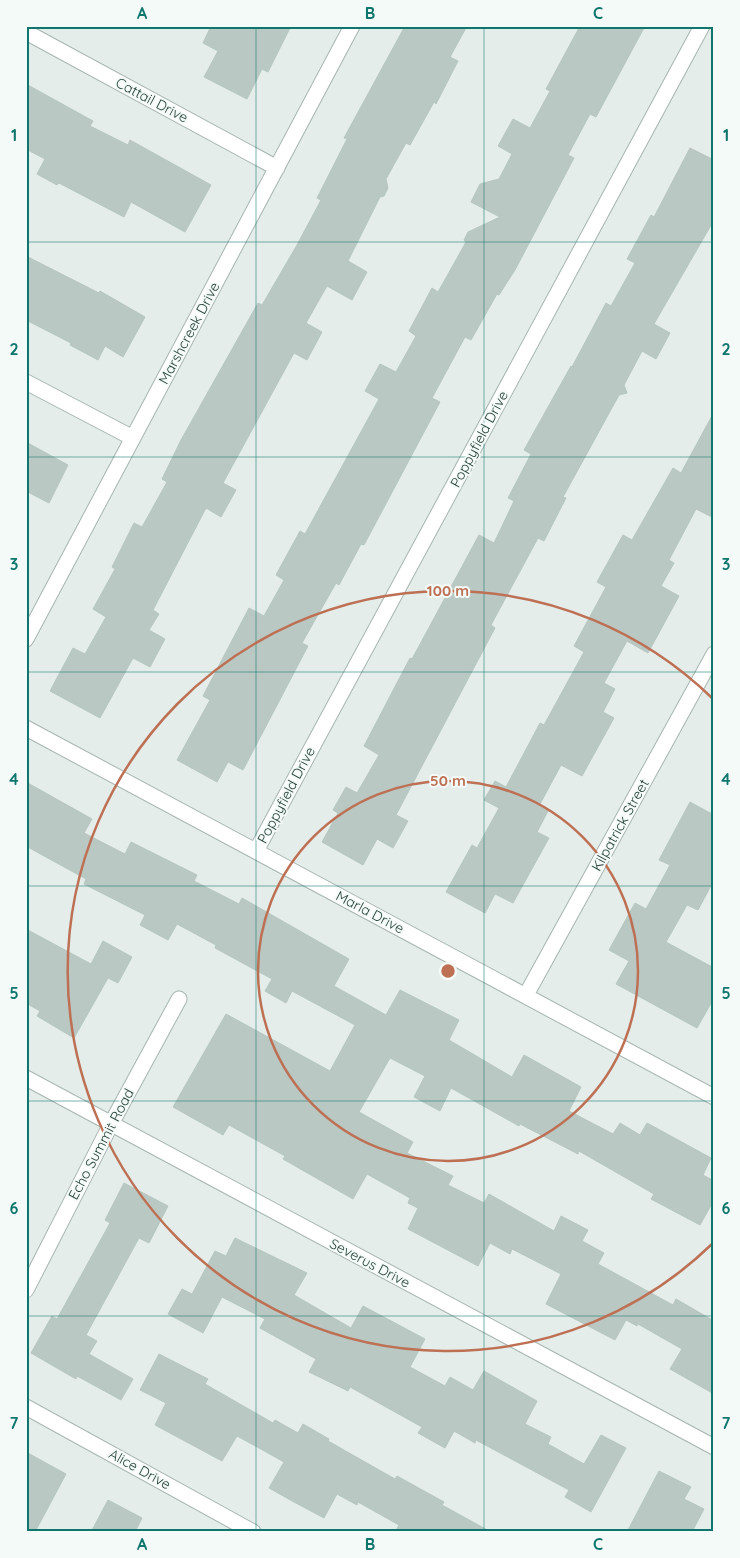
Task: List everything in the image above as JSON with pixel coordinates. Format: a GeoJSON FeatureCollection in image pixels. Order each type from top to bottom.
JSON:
{"type":"FeatureCollection","features":[{"type":"Feature","properties":{"kind":"street","name":"Marshcreek Drive"},"geometry":{"type":"LineString","coordinates":[[26,639],[352,26]]}},
{"type":"Feature","properties":{"kind":"street","name":"Poppyfield Drive"},"geometry":{"type":"LineString","coordinates":[[256,851],[702,26]]}},
{"type":"Feature","properties":{"kind":"street","name":"Cattail Drive"},"geometry":{"type":"LineString","coordinates":[[26,32],[277,168]]}},
{"type":"Feature","properties":{"kind":"street"},"geometry":{"type":"LineString","coordinates":[[26,382],[133,438]]}},
{"type":"Feature","properties":{"kind":"street","name":"Kilpatrick Street"},"geometry":{"type":"LineString","coordinates":[[526,995],[714,654]]}},
{"type":"Feature","properties":{"kind":"street","name":"Marla Drive"},"geometry":{"type":"LineString","coordinates":[[26,728],[714,1097]]}},
{"type":"Feature","properties":{"kind":"street","name":"Echo Summit Road"},"geometry":{"type":"LineString","coordinates":[[26,1290],[111,1124],[179,999]]}},
{"type":"Feature","properties":{"kind":"street","name":"Severus Drive"},"geometry":{"type":"LineString","coordinates":[[26,1078],[714,1447]]}},
{"type":"Feature","properties":{"kind":"street","name":"Alice Drive"},"geometry":{"type":"LineString","coordinates":[[26,1407],[231,1526],[253,1532]]}},
{"type":"Feature","properties":{"kind":"building"},"geometry":{"type":"Polygon","coordinates":[[[211,26],[291,26],[268,72],[262,69],[247,99],[204,77],[218,51],[203,43],[211,26]]]}},
{"type":"Feature","properties":{"kind":"building"},"geometry":{"type":"Polygon","coordinates":[[[405,26],[467,26],[450,57],[458,61],[436,104],[434,102],[410,145],[406,143],[386,179],[388,188],[384,196],[380,197],[348,261],[367,272],[352,300],[327,286],[306,323],[322,332],[307,360],[294,353],[223,483],[236,490],[221,517],[206,508],[153,610],[159,614],[149,630],[165,639],[150,667],[133,658],[100,718],[50,691],[73,648],[85,654],[106,617],[93,609],[115,569],[112,567],[134,523],[142,527],[167,482],[162,479],[181,440],[258,303],[262,305],[297,245],[321,200],[317,198],[347,139],[344,138],[405,26]]]}},
{"type":"Feature","properties":{"kind":"building"},"geometry":{"type":"Polygon","coordinates":[[[580,26],[645,26],[596,117],[590,114],[568,155],[574,158],[515,270],[499,295],[497,294],[471,340],[465,337],[432,398],[440,402],[364,545],[361,544],[339,585],[336,583],[302,643],[308,646],[243,770],[228,762],[217,782],[177,760],[210,700],[203,696],[249,608],[264,616],[284,580],[276,575],[300,531],[305,534],[379,399],[365,391],[380,364],[396,372],[416,336],[409,331],[432,288],[438,292],[466,242],[464,240],[468,232],[500,217],[471,202],[480,184],[499,179],[512,154],[498,146],[513,119],[530,128],[550,91],[546,89],[580,26]]]}},
{"type":"Feature","properties":{"kind":"building"},"geometry":{"type":"Polygon","coordinates":[[[26,84],[93,121],[90,126],[128,145],[130,140],[211,185],[185,232],[131,202],[124,217],[59,183],[57,185],[37,174],[45,159],[26,149],[26,84]]]}},
{"type":"Feature","properties":{"kind":"building"},"geometry":{"type":"Polygon","coordinates":[[[690,148],[714,160],[714,220],[654,324],[670,333],[656,359],[642,351],[624,385],[627,393],[619,395],[563,497],[566,498],[544,541],[538,538],[491,625],[495,628],[396,815],[408,821],[393,848],[377,839],[363,865],[322,842],[338,813],[333,810],[346,787],[357,793],[379,755],[364,746],[410,658],[412,659],[479,535],[494,543],[514,501],[508,498],[531,454],[524,450],[606,303],[611,306],[635,263],[627,259],[651,215],[654,217],[690,148]]]}},
{"type":"Feature","properties":{"kind":"building"},"geometry":{"type":"Polygon","coordinates":[[[26,256],[99,293],[100,291],[145,317],[123,357],[105,346],[98,360],[70,345],[71,343],[26,320],[26,256]]]}},
{"type":"Feature","properties":{"kind":"building"},"geometry":{"type":"Polygon","coordinates":[[[714,412],[714,518],[696,509],[669,560],[674,563],[661,586],[679,596],[648,653],[627,641],[604,683],[615,689],[603,712],[614,718],[582,776],[561,765],[539,806],[548,811],[537,832],[549,838],[513,903],[495,894],[485,913],[446,892],[472,845],[477,848],[499,808],[484,800],[495,781],[506,787],[540,723],[544,725],[584,652],[574,646],[606,587],[597,582],[623,535],[632,540],[673,468],[681,473],[714,412]]]}},
{"type":"Feature","properties":{"kind":"building"},"geometry":{"type":"Polygon","coordinates":[[[26,442],[68,465],[49,503],[26,491],[26,442]]]}},
{"type":"Feature","properties":{"kind":"building"},"geometry":{"type":"Polygon","coordinates":[[[26,782],[92,819],[84,833],[125,854],[131,842],[197,875],[194,881],[239,904],[242,898],[349,959],[334,986],[386,1015],[400,990],[459,1020],[449,1040],[512,1077],[524,1055],[581,1087],[569,1111],[613,1134],[620,1123],[640,1135],[647,1123],[711,1158],[703,1175],[714,1181],[714,1200],[700,1225],[651,1199],[654,1194],[579,1151],[578,1154],[520,1124],[519,1126],[451,1088],[440,1111],[414,1097],[425,1076],[390,1058],[359,1112],[413,1142],[407,1153],[453,1176],[448,1185],[484,1203],[489,1194],[554,1231],[561,1216],[588,1230],[582,1241],[604,1253],[598,1264],[673,1305],[676,1299],[714,1321],[714,1394],[670,1369],[682,1349],[638,1324],[637,1326],[626,1320],[615,1340],[546,1304],[561,1274],[512,1249],[510,1254],[490,1243],[478,1266],[408,1229],[418,1208],[408,1203],[410,1198],[367,1174],[353,1199],[283,1159],[285,1156],[229,1125],[223,1135],[173,1107],[226,1014],[330,1071],[355,1025],[292,991],[286,1003],[265,991],[272,979],[215,948],[216,945],[177,924],[168,940],[140,925],[145,915],[84,884],[86,879],[26,846],[26,782]]]}},
{"type":"Feature","properties":{"kind":"building"},"geometry":{"type":"Polygon","coordinates":[[[690,802],[714,815],[714,880],[698,910],[687,905],[666,942],[714,968],[714,998],[697,1028],[616,984],[629,961],[609,950],[635,903],[646,909],[670,865],[659,860],[690,802]]]}},
{"type":"Feature","properties":{"kind":"building"},"geometry":{"type":"Polygon","coordinates":[[[26,929],[91,964],[103,941],[132,957],[118,983],[108,978],[74,1038],[37,1016],[40,1011],[26,1003],[26,929]]]}},
{"type":"Feature","properties":{"kind":"building"},"geometry":{"type":"Polygon","coordinates":[[[124,1183],[168,1206],[149,1243],[139,1238],[86,1335],[97,1341],[89,1354],[133,1379],[121,1400],[77,1376],[76,1379],[31,1353],[52,1316],[57,1319],[110,1223],[105,1220],[124,1183]]]}},
{"type":"Feature","properties":{"kind":"building"},"geometry":{"type":"Polygon","coordinates":[[[235,1238],[307,1273],[294,1295],[351,1328],[363,1306],[425,1339],[410,1367],[445,1386],[450,1377],[473,1390],[484,1371],[537,1401],[525,1424],[551,1437],[548,1444],[584,1464],[601,1435],[626,1448],[591,1512],[565,1497],[569,1490],[476,1440],[475,1443],[454,1431],[445,1448],[418,1433],[422,1427],[350,1387],[348,1391],[309,1372],[316,1359],[260,1328],[265,1319],[222,1297],[203,1333],[168,1314],[182,1289],[192,1294],[215,1251],[226,1256],[235,1238]]]}},
{"type":"Feature","properties":{"kind":"building"},"geometry":{"type":"Polygon","coordinates":[[[159,1354],[208,1379],[205,1384],[273,1423],[275,1420],[298,1433],[303,1424],[329,1439],[328,1441],[395,1479],[397,1476],[444,1502],[442,1505],[491,1532],[395,1532],[399,1525],[358,1502],[357,1505],[337,1494],[324,1518],[294,1502],[269,1488],[284,1462],[259,1448],[237,1436],[222,1461],[155,1425],[166,1403],[140,1390],[159,1354]]]}},
{"type":"Feature","properties":{"kind":"building"},"geometry":{"type":"Polygon","coordinates":[[[26,1452],[66,1474],[35,1532],[26,1532],[26,1452]]]}},
{"type":"Feature","properties":{"kind":"building"},"geometry":{"type":"Polygon","coordinates":[[[659,1471],[691,1487],[684,1499],[704,1509],[692,1532],[627,1532],[659,1471]]]}},
{"type":"Feature","properties":{"kind":"building"},"geometry":{"type":"Polygon","coordinates":[[[108,1500],[142,1518],[135,1532],[91,1532],[108,1500]]]}}]}
